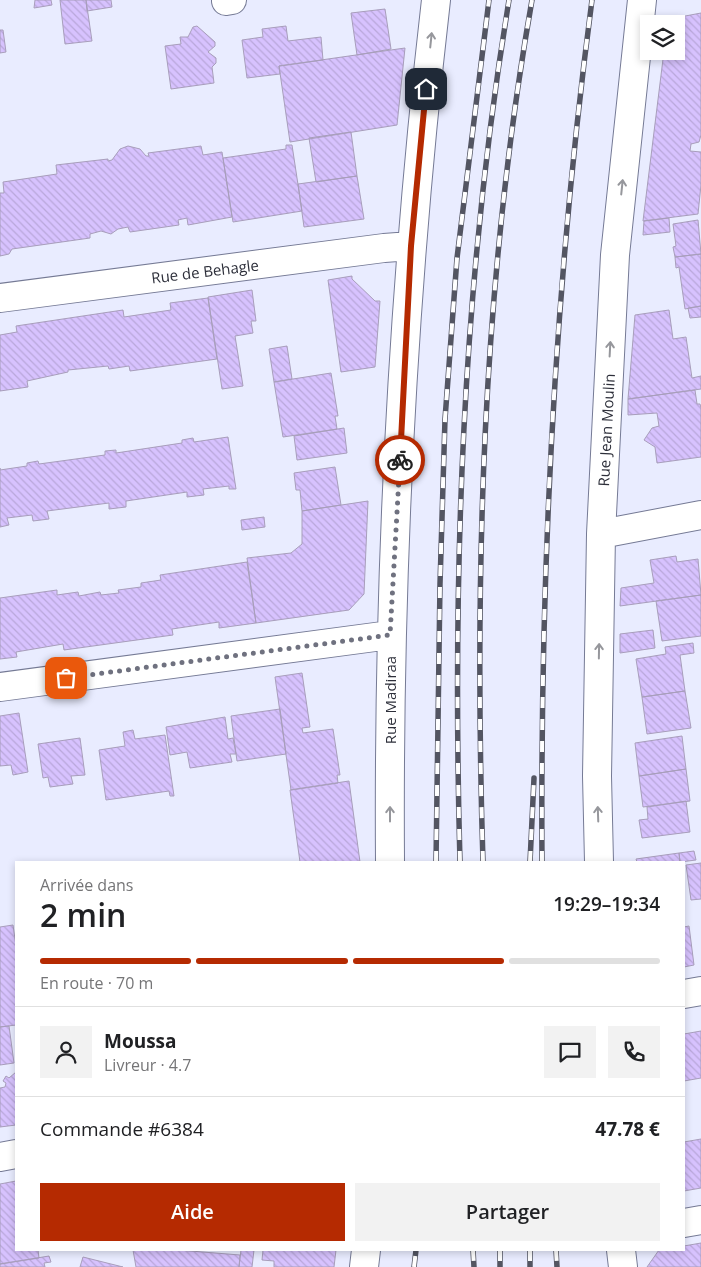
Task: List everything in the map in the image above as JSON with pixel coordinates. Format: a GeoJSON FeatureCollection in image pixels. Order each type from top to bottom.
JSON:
{"type":"FeatureCollection","features":[{"type":"Feature","properties":{"kind":"street","name":"Rue Madiraa"},"geometry":{"type":"LineString","coordinates":[[390,861],[390,635],[411,246],[436,0]]}},
{"type":"Feature","properties":{"kind":"street","name":"Rue Jean Moulin"},"geometry":{"type":"LineString","coordinates":[[599,861],[597,776],[601,534],[615,255],[642,0]]}},
{"type":"Feature","properties":{"kind":"street","name":"Rue de Behagle"},"geometry":{"type":"LineString","coordinates":[[0,298],[411,246]]}},
{"type":"Feature","properties":{"kind":"street"},"geometry":{"type":"LineString","coordinates":[[601,534],[701,515]]}},
{"type":"Feature","properties":{"kind":"street"},"geometry":{"type":"LineString","coordinates":[[0,687],[390,635]]}},
{"type":"Feature","properties":{"kind":"street"},"geometry":{"type":"LineString","coordinates":[[685,994],[701,991]]}},
{"type":"Feature","properties":{"kind":"street"},"geometry":{"type":"LineString","coordinates":[[0,1157],[15,1154]]}},
{"type":"Feature","properties":{"kind":"street"},"geometry":{"type":"LineString","coordinates":[[685,1223],[701,1220]]}},
{"type":"Feature","properties":{"kind":"street"},"geometry":{"type":"LineString","coordinates":[[364,1267],[366,1251]]}},
{"type":"Feature","properties":{"kind":"street"},"geometry":{"type":"LineString","coordinates":[[621,1251],[623,1267]]}},
{"type":"Feature","properties":{"kind":"building"},"geometry":{"type":"Polygon","coordinates":[[[35,0],[51,0],[52,5],[34,8],[35,0]]]}},
{"type":"Feature","properties":{"kind":"building"},"geometry":{"type":"Polygon","coordinates":[[[60,0],[86,0],[92,41],[65,44],[60,0]]]}},
{"type":"Feature","properties":{"kind":"building"},"geometry":{"type":"Polygon","coordinates":[[[86,0],[111,0],[112,7],[87,11],[86,0]]]}},
{"type":"Feature","properties":{"kind":"building"},"geometry":{"type":"Polygon","coordinates":[[[385,9],[391,49],[357,55],[351,13],[385,9]]]}},
{"type":"Feature","properties":{"kind":"building"},"geometry":{"type":"Polygon","coordinates":[[[701,13],[701,135],[699,142],[691,144],[690,151],[701,152],[701,185],[698,214],[643,221],[663,60],[685,60],[685,16],[701,13]]]}},
{"type":"Feature","properties":{"kind":"building"},"geometry":{"type":"Polygon","coordinates":[[[197,26],[215,42],[215,46],[208,52],[216,58],[216,63],[212,67],[214,83],[171,89],[165,46],[181,44],[180,37],[188,37],[193,27],[197,26]]]}},
{"type":"Feature","properties":{"kind":"building"},"geometry":{"type":"Polygon","coordinates":[[[286,26],[288,41],[321,37],[323,60],[279,66],[280,74],[247,78],[242,40],[263,37],[262,29],[286,26]]]}},
{"type":"Feature","properties":{"kind":"building"},"geometry":{"type":"Polygon","coordinates":[[[0,30],[3,30],[6,52],[0,53],[0,30]]]}},
{"type":"Feature","properties":{"kind":"building"},"geometry":{"type":"Polygon","coordinates":[[[405,48],[397,125],[290,142],[279,66],[405,48]]]}},
{"type":"Feature","properties":{"kind":"building"},"geometry":{"type":"Polygon","coordinates":[[[351,132],[357,176],[316,182],[309,138],[351,132]]]}},
{"type":"Feature","properties":{"kind":"building"},"geometry":{"type":"Polygon","coordinates":[[[286,145],[292,145],[302,211],[233,222],[223,158],[286,149],[286,145]]]}},
{"type":"Feature","properties":{"kind":"building"},"geometry":{"type":"Polygon","coordinates":[[[128,146],[140,149],[146,156],[149,156],[148,153],[201,146],[203,155],[222,152],[232,217],[188,225],[187,218],[178,220],[179,225],[130,232],[128,227],[118,229],[111,234],[101,231],[90,234],[90,238],[12,249],[9,254],[0,256],[0,193],[4,193],[3,182],[57,174],[56,165],[112,160],[120,149],[128,146]]]}},
{"type":"Feature","properties":{"kind":"building"},"geometry":{"type":"Polygon","coordinates":[[[357,176],[364,219],[304,227],[298,184],[357,176]]]}},
{"type":"Feature","properties":{"kind":"building"},"geometry":{"type":"Polygon","coordinates":[[[669,218],[670,232],[643,235],[644,221],[669,218]]]}},
{"type":"Feature","properties":{"kind":"building"},"geometry":{"type":"Polygon","coordinates":[[[698,220],[701,254],[675,257],[673,247],[676,246],[673,224],[698,220]]]}},
{"type":"Feature","properties":{"kind":"building"},"geometry":{"type":"Polygon","coordinates":[[[701,254],[701,306],[685,309],[679,267],[676,268],[675,257],[701,254]]]}},
{"type":"Feature","properties":{"kind":"building"},"geometry":{"type":"Polygon","coordinates":[[[352,276],[352,279],[375,301],[380,301],[375,367],[341,372],[328,280],[352,276]]]}},
{"type":"Feature","properties":{"kind":"building"},"geometry":{"type":"Polygon","coordinates":[[[252,290],[256,321],[251,321],[253,333],[235,336],[243,386],[222,389],[208,297],[252,290]]]}},
{"type":"Feature","properties":{"kind":"building"},"geometry":{"type":"Polygon","coordinates":[[[208,298],[217,359],[130,371],[129,366],[109,369],[108,366],[68,370],[68,372],[27,381],[28,387],[0,391],[0,335],[17,332],[16,326],[123,310],[124,317],[171,310],[170,303],[208,298]]]}},
{"type":"Feature","properties":{"kind":"building"},"geometry":{"type":"Polygon","coordinates":[[[701,306],[701,317],[690,318],[688,308],[701,306]]]}},
{"type":"Feature","properties":{"kind":"building"},"geometry":{"type":"Polygon","coordinates":[[[669,310],[673,339],[686,337],[692,378],[701,376],[701,389],[628,399],[635,315],[669,310]]]}},
{"type":"Feature","properties":{"kind":"building"},"geometry":{"type":"Polygon","coordinates":[[[287,346],[292,379],[274,382],[269,349],[287,346]]]}},
{"type":"Feature","properties":{"kind":"building"},"geometry":{"type":"Polygon","coordinates":[[[331,373],[338,416],[335,416],[337,429],[283,437],[274,382],[331,373]]]}},
{"type":"Feature","properties":{"kind":"building"},"geometry":{"type":"Polygon","coordinates":[[[695,390],[697,404],[700,404],[701,408],[701,457],[657,463],[655,447],[644,440],[652,428],[659,426],[657,413],[628,415],[628,399],[695,390]]]}},
{"type":"Feature","properties":{"kind":"building"},"geometry":{"type":"Polygon","coordinates":[[[344,428],[347,453],[297,460],[294,436],[344,428]]]}},
{"type":"Feature","properties":{"kind":"building"},"geometry":{"type":"Polygon","coordinates":[[[228,437],[236,489],[229,489],[229,486],[203,489],[204,495],[187,497],[187,492],[126,501],[126,507],[109,509],[109,503],[47,511],[49,519],[33,521],[32,515],[7,518],[9,525],[0,527],[0,470],[27,466],[27,463],[38,461],[39,464],[105,455],[105,451],[116,450],[116,453],[182,443],[182,440],[193,438],[194,442],[228,437]]]}},
{"type":"Feature","properties":{"kind":"building"},"geometry":{"type":"Polygon","coordinates":[[[335,467],[341,505],[302,511],[300,490],[296,490],[294,473],[335,467]]]}},
{"type":"Feature","properties":{"kind":"building"},"geometry":{"type":"Polygon","coordinates":[[[368,501],[364,594],[349,610],[256,623],[247,558],[291,553],[302,544],[302,511],[368,501]]]}},
{"type":"Feature","properties":{"kind":"building"},"geometry":{"type":"Polygon","coordinates":[[[264,517],[265,527],[242,530],[241,520],[264,517]]]}},
{"type":"Feature","properties":{"kind":"building"},"geometry":{"type":"Polygon","coordinates":[[[676,556],[677,562],[698,559],[701,595],[620,606],[621,588],[654,583],[650,560],[676,556]]]}},
{"type":"Feature","properties":{"kind":"building"},"geometry":{"type":"Polygon","coordinates":[[[247,562],[256,623],[219,628],[219,622],[172,629],[173,635],[64,650],[63,644],[16,652],[17,657],[0,659],[0,598],[57,590],[57,595],[78,592],[79,596],[100,592],[101,595],[119,593],[118,590],[141,587],[141,583],[161,580],[160,575],[247,562]]]}},
{"type":"Feature","properties":{"kind":"building"},"geometry":{"type":"Polygon","coordinates":[[[701,595],[701,636],[662,641],[656,601],[701,595]]]}},
{"type":"Feature","properties":{"kind":"building"},"geometry":{"type":"Polygon","coordinates":[[[653,630],[655,648],[620,653],[620,634],[653,630]]]}},
{"type":"Feature","properties":{"kind":"building"},"geometry":{"type":"Polygon","coordinates":[[[693,643],[694,653],[680,655],[685,691],[642,697],[636,659],[666,654],[665,647],[693,643]]]}},
{"type":"Feature","properties":{"kind":"building"},"geometry":{"type":"Polygon","coordinates":[[[302,673],[310,727],[302,728],[303,733],[333,729],[340,775],[337,775],[338,783],[291,790],[275,677],[302,673]]]}},
{"type":"Feature","properties":{"kind":"building"},"geometry":{"type":"Polygon","coordinates":[[[685,691],[691,728],[647,734],[642,697],[685,691]]]}},
{"type":"Feature","properties":{"kind":"building"},"geometry":{"type":"Polygon","coordinates":[[[280,709],[286,754],[237,761],[231,716],[280,709]]]}},
{"type":"Feature","properties":{"kind":"building"},"geometry":{"type":"Polygon","coordinates":[[[19,713],[28,772],[13,775],[11,765],[0,766],[0,716],[19,713]]]}},
{"type":"Feature","properties":{"kind":"building"},"geometry":{"type":"Polygon","coordinates":[[[225,717],[228,739],[233,738],[236,754],[230,754],[232,762],[190,768],[187,752],[170,755],[166,727],[225,717]]]}},
{"type":"Feature","properties":{"kind":"building"},"geometry":{"type":"Polygon","coordinates":[[[133,730],[135,739],[165,735],[174,796],[170,796],[169,791],[106,800],[99,750],[125,746],[123,732],[133,730]]]}},
{"type":"Feature","properties":{"kind":"building"},"geometry":{"type":"Polygon","coordinates":[[[682,736],[686,769],[639,776],[635,743],[682,736]]]}},
{"type":"Feature","properties":{"kind":"building"},"geometry":{"type":"Polygon","coordinates":[[[80,738],[85,775],[71,776],[73,784],[50,787],[48,777],[43,778],[38,744],[80,738]]]}},
{"type":"Feature","properties":{"kind":"building"},"geometry":{"type":"Polygon","coordinates":[[[686,769],[690,801],[643,807],[639,776],[686,769]]]}},
{"type":"Feature","properties":{"kind":"building"},"geometry":{"type":"Polygon","coordinates":[[[349,781],[360,861],[300,861],[290,790],[349,781]]]}},
{"type":"Feature","properties":{"kind":"building"},"geometry":{"type":"Polygon","coordinates":[[[686,801],[690,832],[642,838],[639,820],[648,819],[647,807],[686,801]]]}},
{"type":"Feature","properties":{"kind":"building"},"geometry":{"type":"Polygon","coordinates":[[[694,851],[696,860],[680,861],[679,853],[694,851]]]}},
{"type":"Feature","properties":{"kind":"building"},"geometry":{"type":"Polygon","coordinates":[[[679,853],[680,861],[637,861],[636,859],[679,853]]]}},
{"type":"Feature","properties":{"kind":"building"},"geometry":{"type":"Polygon","coordinates":[[[701,863],[701,899],[691,900],[686,865],[701,863]]]}},
{"type":"Feature","properties":{"kind":"building"},"geometry":{"type":"Polygon","coordinates":[[[13,925],[15,939],[15,1025],[0,1027],[0,927],[13,925]]]}},
{"type":"Feature","properties":{"kind":"building"},"geometry":{"type":"Polygon","coordinates":[[[689,926],[694,965],[685,967],[685,927],[689,926]]]}},
{"type":"Feature","properties":{"kind":"building"},"geometry":{"type":"Polygon","coordinates":[[[9,1026],[14,1063],[0,1065],[0,1027],[9,1026]]]}},
{"type":"Feature","properties":{"kind":"building"},"geometry":{"type":"Polygon","coordinates":[[[701,1031],[701,1078],[685,1081],[685,1034],[701,1031]]]}},
{"type":"Feature","properties":{"kind":"building"},"geometry":{"type":"Polygon","coordinates":[[[15,1073],[15,1125],[0,1127],[0,1088],[5,1087],[6,1083],[3,1081],[6,1076],[9,1078],[15,1073]]]}},
{"type":"Feature","properties":{"kind":"building"},"geometry":{"type":"Polygon","coordinates":[[[701,1139],[701,1188],[685,1191],[685,1142],[701,1139]]]}},
{"type":"Feature","properties":{"kind":"building"},"geometry":{"type":"Polygon","coordinates":[[[15,1181],[15,1251],[38,1251],[39,1258],[0,1264],[0,1184],[15,1181]]]}},
{"type":"Feature","properties":{"kind":"building"},"geometry":{"type":"Polygon","coordinates":[[[701,1243],[701,1267],[647,1267],[658,1251],[685,1251],[685,1246],[701,1243]]]}},
{"type":"Feature","properties":{"kind":"building"},"geometry":{"type":"Polygon","coordinates":[[[133,1251],[190,1251],[240,1255],[239,1267],[136,1267],[133,1251]]]}},
{"type":"Feature","properties":{"kind":"building"},"geometry":{"type":"Polygon","coordinates":[[[241,1251],[254,1251],[252,1267],[239,1267],[241,1251]]]}},
{"type":"Feature","properties":{"kind":"building"},"geometry":{"type":"Polygon","coordinates":[[[263,1251],[336,1251],[334,1267],[274,1267],[274,1261],[262,1260],[263,1251]]]}},
{"type":"Feature","properties":{"kind":"building"},"geometry":{"type":"Polygon","coordinates":[[[49,1256],[51,1262],[44,1263],[45,1267],[0,1267],[0,1264],[49,1256]]]}},
{"type":"Feature","properties":{"kind":"building"},"geometry":{"type":"Polygon","coordinates":[[[83,1257],[123,1267],[80,1267],[83,1257]]]}},
{"type":"Feature","properties":{"kind":"railway"},"geometry":{"type":"LineString","coordinates":[[436,861],[440,584],[445,419],[457,258],[489,0]]}},
{"type":"Feature","properties":{"kind":"railway"},"geometry":{"type":"LineString","coordinates":[[460,861],[458,646],[464,430],[480,214],[509,0]]}},
{"type":"Feature","properties":{"kind":"railway"},"geometry":{"type":"LineString","coordinates":[[483,861],[480,646],[485,430],[502,214],[515,107],[532,0]]}},
{"type":"Feature","properties":{"kind":"railway"},"geometry":{"type":"LineString","coordinates":[[542,861],[544,645],[552,430],[568,215],[592,0]]}},
{"type":"Feature","properties":{"kind":"railway"},"geometry":{"type":"LineString","coordinates":[[530,861],[534,778]]}},
{"type":"Feature","properties":{"kind":"railway"},"geometry":{"type":"LineString","coordinates":[[414,1267],[416,1251]]}},
{"type":"Feature","properties":{"kind":"railway"},"geometry":{"type":"LineString","coordinates":[[473,1251],[474,1267]]}},
{"type":"Feature","properties":{"kind":"railway"},"geometry":{"type":"LineString","coordinates":[[500,1251],[500,1267]]}},
{"type":"Feature","properties":{"kind":"railway"},"geometry":{"type":"LineString","coordinates":[[530,1251],[530,1267]]}},
{"type":"Feature","properties":{"kind":"railway"},"geometry":{"type":"LineString","coordinates":[[556,1251],[557,1267]]}},
{"type":"Feature","properties":{"kind":"way so far"},"geometry":{"type":"LineString","coordinates":[[66,678],[390,635],[400,460]]}},
{"type":"Feature","properties":{"kind":"route"},"geometry":{"type":"LineString","coordinates":[[400,460],[411,246],[426,89]]}}]}
